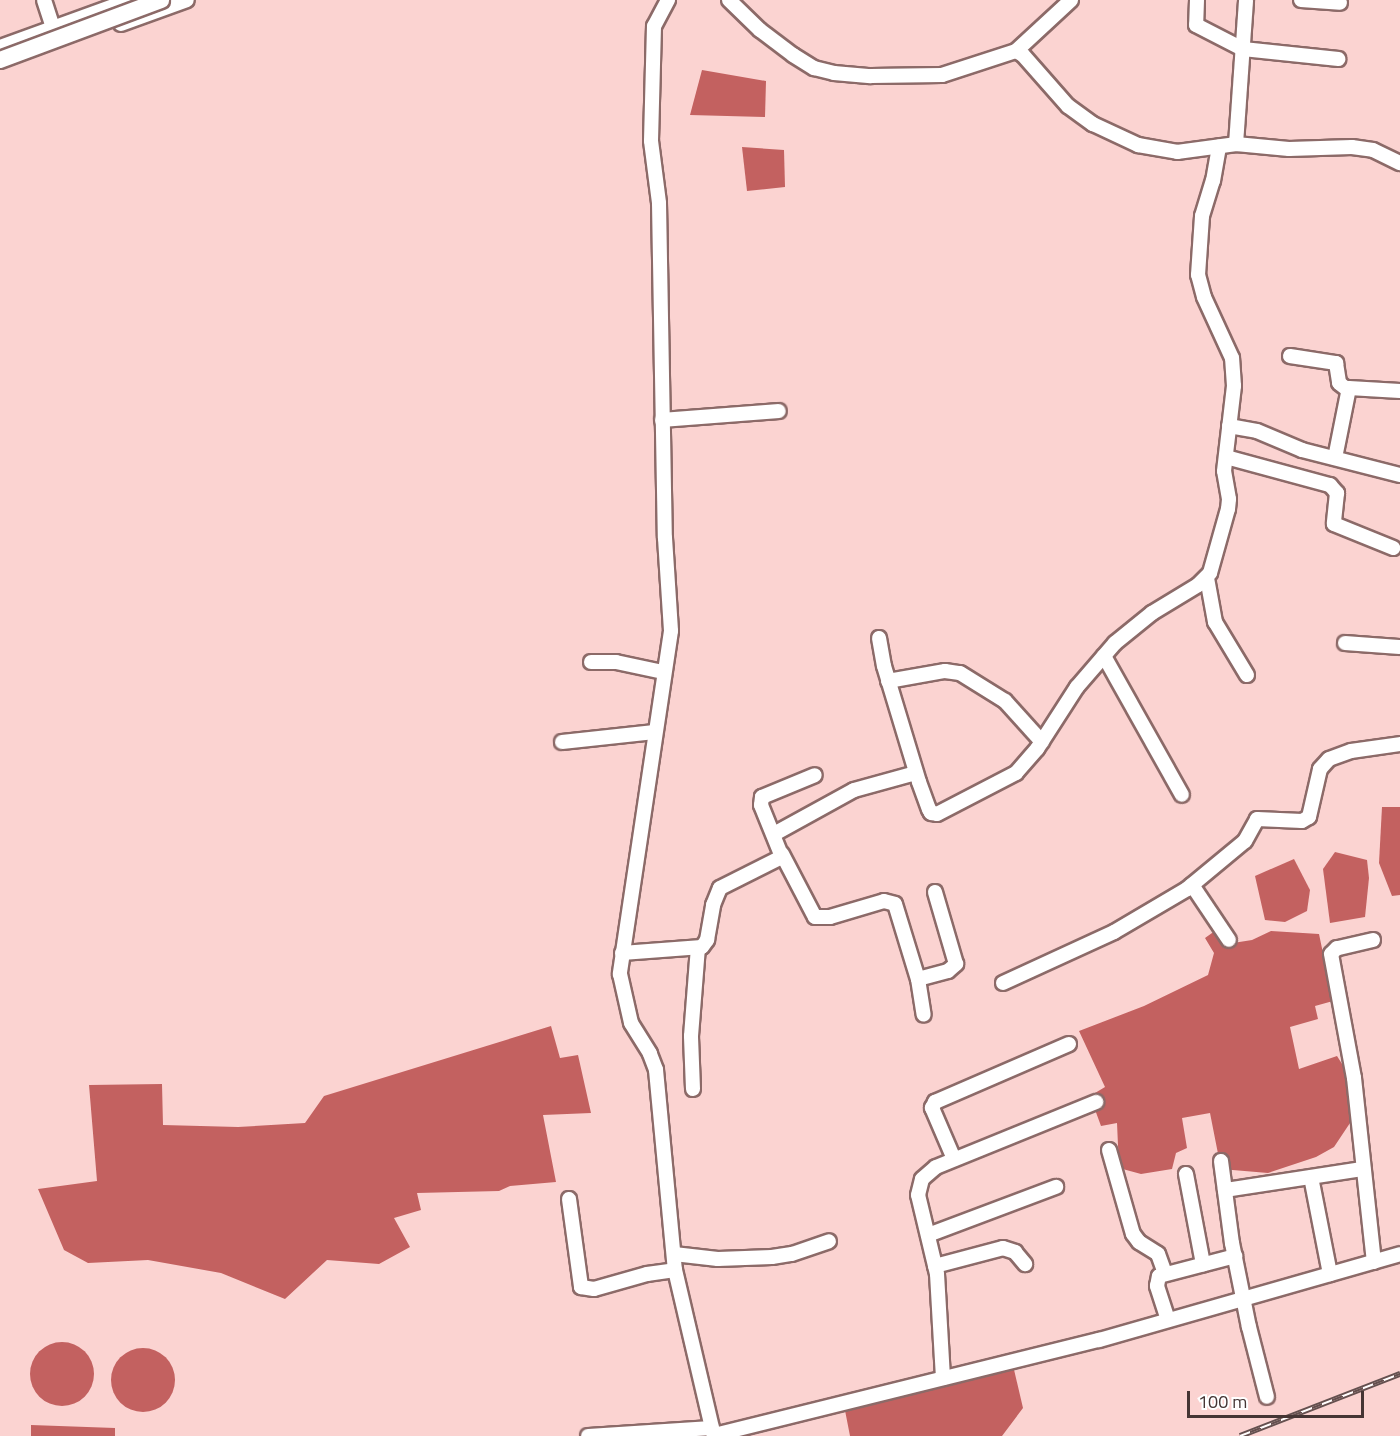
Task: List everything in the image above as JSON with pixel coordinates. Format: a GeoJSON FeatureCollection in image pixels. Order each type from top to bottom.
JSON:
{"type":"FeatureCollection","features":[{"type":"Feature","properties":{"kind":"main road"},"geometry":{"type":"LineString","coordinates":[[0,60],[161,0]]}},
{"type":"Feature","properties":{"kind":"street"},"geometry":{"type":"LineString","coordinates":[[44,0],[59,46]]}},
{"type":"Feature","properties":{"kind":"street"},"geometry":{"type":"LineString","coordinates":[[0,47],[130,0]]}},
{"type":"Feature","properties":{"kind":"street"},"geometry":{"type":"LineString","coordinates":[[0,68],[186,0]]}},
{"type":"Feature","properties":{"kind":"street"},"geometry":{"type":"LineString","coordinates":[[668,0],[654,26],[651,53],[651,141],[659,202],[665,538],[671,609],[669,646],[654,732],[620,974],[628,1013],[656,1070],[675,1270],[713,1433]]}},
{"type":"Feature","properties":{"kind":"street"},"geometry":{"type":"LineString","coordinates":[[729,0],[760,30],[814,68],[834,73],[872,76],[942,75],[1016,51],[1071,0]]}},
{"type":"Feature","properties":{"kind":"street"},"geometry":{"type":"LineString","coordinates":[[1197,0],[1196,25],[1243,49],[1338,59]]}},
{"type":"Feature","properties":{"kind":"street"},"geometry":{"type":"LineString","coordinates":[[1236,144],[1246,0]]}},
{"type":"Feature","properties":{"kind":"street"},"geometry":{"type":"LineString","coordinates":[[1300,0],[1340,3]]}},
{"type":"Feature","properties":{"kind":"street"},"geometry":{"type":"LineString","coordinates":[[1016,51],[1068,106],[1093,124],[1122,138],[1162,151],[1236,144],[1289,149],[1352,147],[1372,150],[1400,163]]}},
{"type":"Feature","properties":{"kind":"street"},"geometry":{"type":"LineString","coordinates":[[879,638],[888,681],[916,773],[929,809],[931,813],[936,814],[1016,773],[1041,742],[1077,687],[1115,643],[1152,613],[1207,578],[1212,568],[1228,509],[1229,499],[1224,471],[1234,386],[1232,358],[1204,297],[1198,275],[1202,216],[1214,181],[1219,147]]}},
{"type":"Feature","properties":{"kind":"street"},"geometry":{"type":"LineString","coordinates":[[1290,356],[1336,363],[1340,383],[1347,390]]}},
{"type":"Feature","properties":{"kind":"street"},"geometry":{"type":"LineString","coordinates":[[1347,390],[1359,387],[1400,390]]}},
{"type":"Feature","properties":{"kind":"street"},"geometry":{"type":"LineString","coordinates":[[1335,458],[1347,390]]}},
{"type":"Feature","properties":{"kind":"street"},"geometry":{"type":"LineString","coordinates":[[662,420],[778,411]]}},
{"type":"Feature","properties":{"kind":"street"},"geometry":{"type":"LineString","coordinates":[[1229,426],[1257,431],[1288,446],[1400,475]]}},
{"type":"Feature","properties":{"kind":"street"},"geometry":{"type":"LineString","coordinates":[[1226,457],[1330,485],[1338,493],[1334,524],[1392,548]]}},
{"type":"Feature","properties":{"kind":"street"},"geometry":{"type":"LineString","coordinates":[[1207,578],[1215,622],[1247,675]]}},
{"type":"Feature","properties":{"kind":"street"},"geometry":{"type":"LineString","coordinates":[[1345,643],[1400,647]]}},
{"type":"Feature","properties":{"kind":"street"},"geometry":{"type":"LineString","coordinates":[[1104,656],[1182,795]]}},
{"type":"Feature","properties":{"kind":"street"},"geometry":{"type":"LineString","coordinates":[[591,662],[616,662],[663,672]]}},
{"type":"Feature","properties":{"kind":"street"},"geometry":{"type":"LineString","coordinates":[[888,681],[945,671],[960,673],[1005,701],[1041,742]]}},
{"type":"Feature","properties":{"kind":"street"},"geometry":{"type":"LineString","coordinates":[[562,742],[654,732]]}},
{"type":"Feature","properties":{"kind":"street"},"geometry":{"type":"LineString","coordinates":[[1003,983],[1114,932],[1192,885],[1245,841],[1257,819],[1302,821],[1309,817],[1320,769],[1329,759],[1351,751],[1400,744]]}},
{"type":"Feature","properties":{"kind":"street"},"geometry":{"type":"LineString","coordinates":[[774,834],[854,790],[916,773]]}},
{"type":"Feature","properties":{"kind":"street"},"geometry":{"type":"LineString","coordinates":[[815,775],[762,797],[761,805],[783,854],[815,918],[830,917],[884,901],[895,904],[918,979],[924,1015]]}},
{"type":"Feature","properties":{"kind":"street"},"geometry":{"type":"LineString","coordinates":[[622,953],[698,948],[705,945],[713,904],[720,888],[779,859],[783,854]]}},
{"type":"Feature","properties":{"kind":"street"},"geometry":{"type":"LineString","coordinates":[[1192,885],[1229,940]]}},
{"type":"Feature","properties":{"kind":"street"},"geometry":{"type":"LineString","coordinates":[[918,979],[948,971],[956,964],[935,892]]}},
{"type":"Feature","properties":{"kind":"street"},"geometry":{"type":"LineString","coordinates":[[1373,940],[1336,948],[1330,954],[1354,1078],[1374,1262]]}},
{"type":"Feature","properties":{"kind":"street"},"geometry":{"type":"LineString","coordinates":[[693,1089],[691,1036],[698,948]]}},
{"type":"Feature","properties":{"kind":"street"},"geometry":{"type":"LineString","coordinates":[[954,1159],[934,1113],[932,1107],[935,1102],[1069,1044]]}},
{"type":"Feature","properties":{"kind":"street"},"geometry":{"type":"LineString","coordinates":[[943,1378],[935,1266],[919,1204],[919,1186],[927,1172],[954,1159],[1096,1102]]}},
{"type":"Feature","properties":{"kind":"street"},"geometry":{"type":"LineString","coordinates":[[1109,1150],[1133,1234],[1139,1242],[1158,1254],[1165,1273]]}},
{"type":"Feature","properties":{"kind":"street"},"geometry":{"type":"LineString","coordinates":[[1221,1161],[1243,1298],[1267,1397]]}},
{"type":"Feature","properties":{"kind":"street"},"geometry":{"type":"LineString","coordinates":[[1225,1190],[1363,1169]]}},
{"type":"Feature","properties":{"kind":"street"},"geometry":{"type":"LineString","coordinates":[[1186,1174],[1203,1264]]}},
{"type":"Feature","properties":{"kind":"street"},"geometry":{"type":"LineString","coordinates":[[1311,1177],[1330,1274]]}},
{"type":"Feature","properties":{"kind":"street"},"geometry":{"type":"LineString","coordinates":[[928,1235],[1056,1187]]}},
{"type":"Feature","properties":{"kind":"street"},"geometry":{"type":"LineString","coordinates":[[569,1199],[581,1287],[594,1289],[647,1274],[675,1270]]}},
{"type":"Feature","properties":{"kind":"street"},"geometry":{"type":"LineString","coordinates":[[674,1254],[718,1258],[772,1257],[792,1254],[829,1241]]}},
{"type":"Feature","properties":{"kind":"street"},"geometry":{"type":"LineString","coordinates":[[935,1266],[1003,1248],[1015,1252],[1025,1264]]}},
{"type":"Feature","properties":{"kind":"street"},"geometry":{"type":"LineString","coordinates":[[588,1436],[713,1433],[943,1378],[1168,1320],[1400,1254]]}},
{"type":"Feature","properties":{"kind":"street"},"geometry":{"type":"LineString","coordinates":[[1168,1320],[1156,1281],[1159,1276],[1235,1256]]}},
{"type":"Feature","properties":{"kind":"shaded area"},"geometry":{"type":"Polygon","coordinates":[[[702,70],[766,81],[765,117],[690,115],[702,70]]]}},
{"type":"Feature","properties":{"kind":"shaded area"},"geometry":{"type":"Polygon","coordinates":[[[742,147],[784,150],[785,187],[747,191],[742,147]]]}},
{"type":"Feature","properties":{"kind":"shaded area"},"geometry":{"type":"Polygon","coordinates":[[[1382,807],[1400,807],[1400,895],[1392,896],[1379,863],[1382,807]]]}},
{"type":"Feature","properties":{"kind":"shaded area"},"geometry":{"type":"Polygon","coordinates":[[[1335,852],[1367,860],[1369,878],[1365,917],[1330,923],[1323,869],[1335,852]]]}},
{"type":"Feature","properties":{"kind":"shaded area"},"geometry":{"type":"Polygon","coordinates":[[[1294,859],[1310,890],[1307,911],[1285,922],[1265,920],[1255,876],[1294,859]]]}},
{"type":"Feature","properties":{"kind":"shaded area"},"geometry":{"type":"Polygon","coordinates":[[[1219,928],[1233,943],[1252,940],[1271,931],[1319,934],[1333,1001],[1315,1006],[1318,1019],[1290,1027],[1299,1069],[1337,1056],[1344,1067],[1350,1103],[1350,1123],[1334,1147],[1316,1157],[1268,1173],[1221,1169],[1210,1113],[1182,1118],[1187,1148],[1176,1153],[1172,1169],[1141,1174],[1119,1168],[1117,1123],[1101,1126],[1090,1096],[1105,1087],[1079,1031],[1144,1006],[1208,975],[1214,953],[1205,938],[1219,928]]]}},
{"type":"Feature","properties":{"kind":"shaded area"},"geometry":{"type":"Polygon","coordinates":[[[551,1026],[560,1058],[578,1055],[591,1113],[543,1115],[556,1182],[510,1186],[499,1191],[417,1193],[421,1210],[394,1218],[410,1247],[379,1264],[327,1260],[285,1299],[221,1273],[148,1260],[88,1263],[64,1250],[38,1189],[97,1181],[89,1085],[162,1084],[163,1125],[238,1127],[305,1123],[324,1096],[551,1026]]]}},
{"type":"Feature","properties":{"kind":"shaded area"},"geometry":{"type":"Polygon","coordinates":[[[56,1342],[68,1342],[85,1351],[92,1362],[94,1374],[92,1386],[85,1397],[68,1406],[56,1406],[44,1401],[35,1392],[30,1380],[30,1368],[35,1356],[44,1347],[56,1342]]]}},
{"type":"Feature","properties":{"kind":"shaded area"},"geometry":{"type":"Polygon","coordinates":[[[137,1348],[149,1348],[166,1357],[173,1368],[175,1380],[173,1392],[166,1403],[149,1412],[137,1412],[125,1407],[116,1398],[111,1386],[111,1374],[116,1362],[125,1353],[137,1348]]]}},
{"type":"Feature","properties":{"kind":"shaded area"},"geometry":{"type":"Polygon","coordinates":[[[985,1360],[1012,1361],[1023,1408],[1002,1436],[850,1436],[842,1395],[915,1382],[985,1360]]]}},
{"type":"Feature","properties":{"kind":"shaded area"},"geometry":{"type":"Polygon","coordinates":[[[31,1425],[115,1428],[115,1436],[31,1436],[31,1425]]]}},
{"type":"Feature","properties":{"kind":"railway"},"geometry":{"type":"LineString","coordinates":[[1240,1436],[1400,1374]]}}]}
